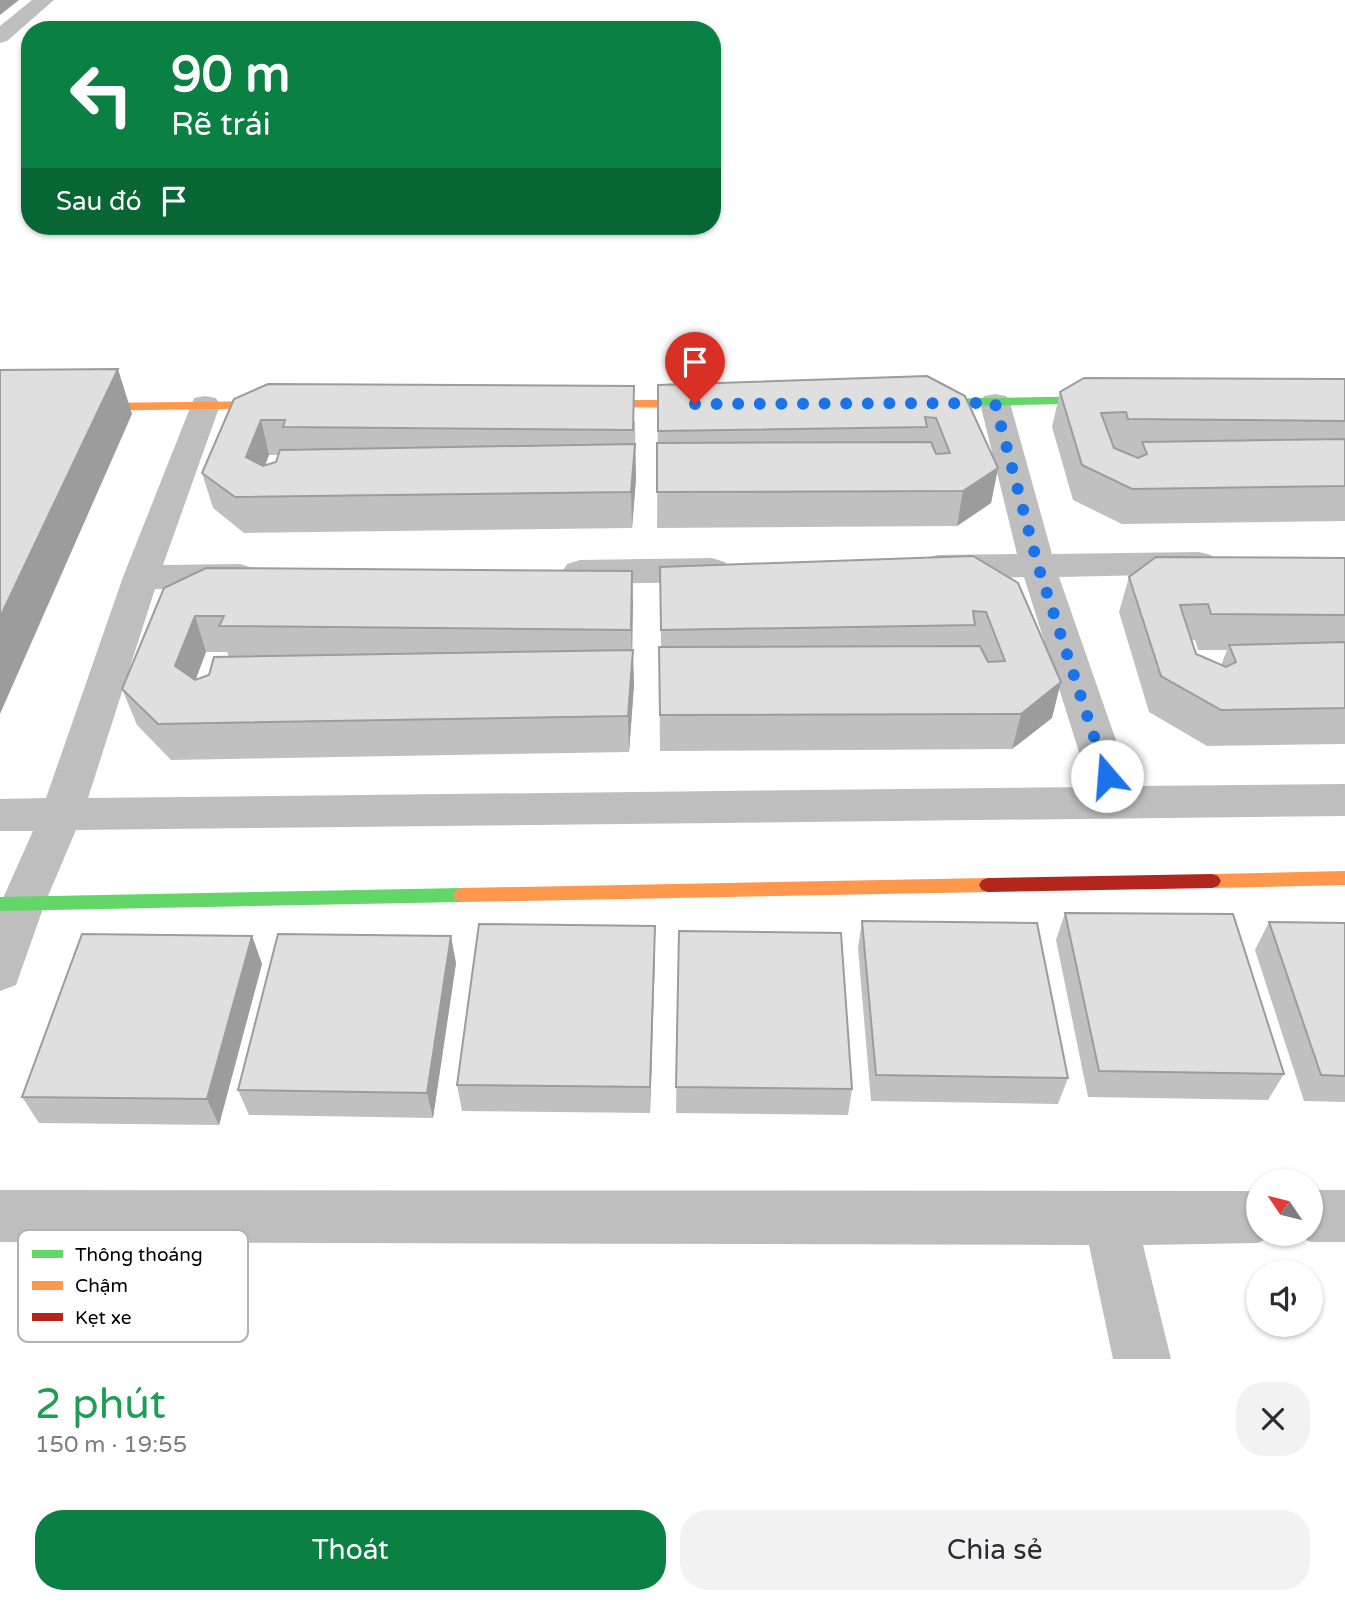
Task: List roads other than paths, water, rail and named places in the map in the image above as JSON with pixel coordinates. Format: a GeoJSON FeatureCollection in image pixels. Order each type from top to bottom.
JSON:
{"type":"FeatureCollection","features":[{"type":"Feature","properties":{"kind":"street"},"geometry":{"type":"LineString","coordinates":[[0,37],[44,0]]}},
{"type":"Feature","properties":{"kind":"street"},"geometry":{"type":"LineString","coordinates":[[898,403],[1121,400]]}},
{"type":"Feature","properties":{"kind":"street"},"geometry":{"type":"LineString","coordinates":[[995,403],[1038,566],[1116,802]]}},
{"type":"Feature","properties":{"kind":"street"},"geometry":{"type":"LineString","coordinates":[[565,404],[732,404]]}},
{"type":"Feature","properties":{"kind":"street"},"geometry":{"type":"LineString","coordinates":[[0,971],[11,904],[62,814],[141,577],[205,405]]}},
{"type":"Feature","properties":{"kind":"street"},"geometry":{"type":"LineString","coordinates":[[0,408],[302,405]]}},
{"type":"Feature","properties":{"kind":"street"},"geometry":{"type":"LineString","coordinates":[[900,568],[1233,562]]}},
{"type":"Feature","properties":{"kind":"street"},"geometry":{"type":"LineString","coordinates":[[555,572],[748,570]]}},
{"type":"Feature","properties":{"kind":"street"},"geometry":{"type":"LineString","coordinates":[[141,577],[279,576]]}},
{"type":"Feature","properties":{"kind":"street"},"geometry":{"type":"LineString","coordinates":[[0,815],[1345,800]]}},
{"type":"Feature","properties":{"kind":"street"},"geometry":{"type":"LineString","coordinates":[[11,904],[1345,878]]}},
{"type":"Feature","properties":{"kind":"street"},"geometry":{"type":"LineString","coordinates":[[0,1216],[1246,1217]]}},
{"type":"Feature","properties":{"kind":"street"},"geometry":{"type":"LineString","coordinates":[[1323,1216],[1345,1216]]}},
{"type":"Feature","properties":{"kind":"street"},"geometry":{"type":"LineString","coordinates":[[1110,1219],[1142,1359]]}}]}
